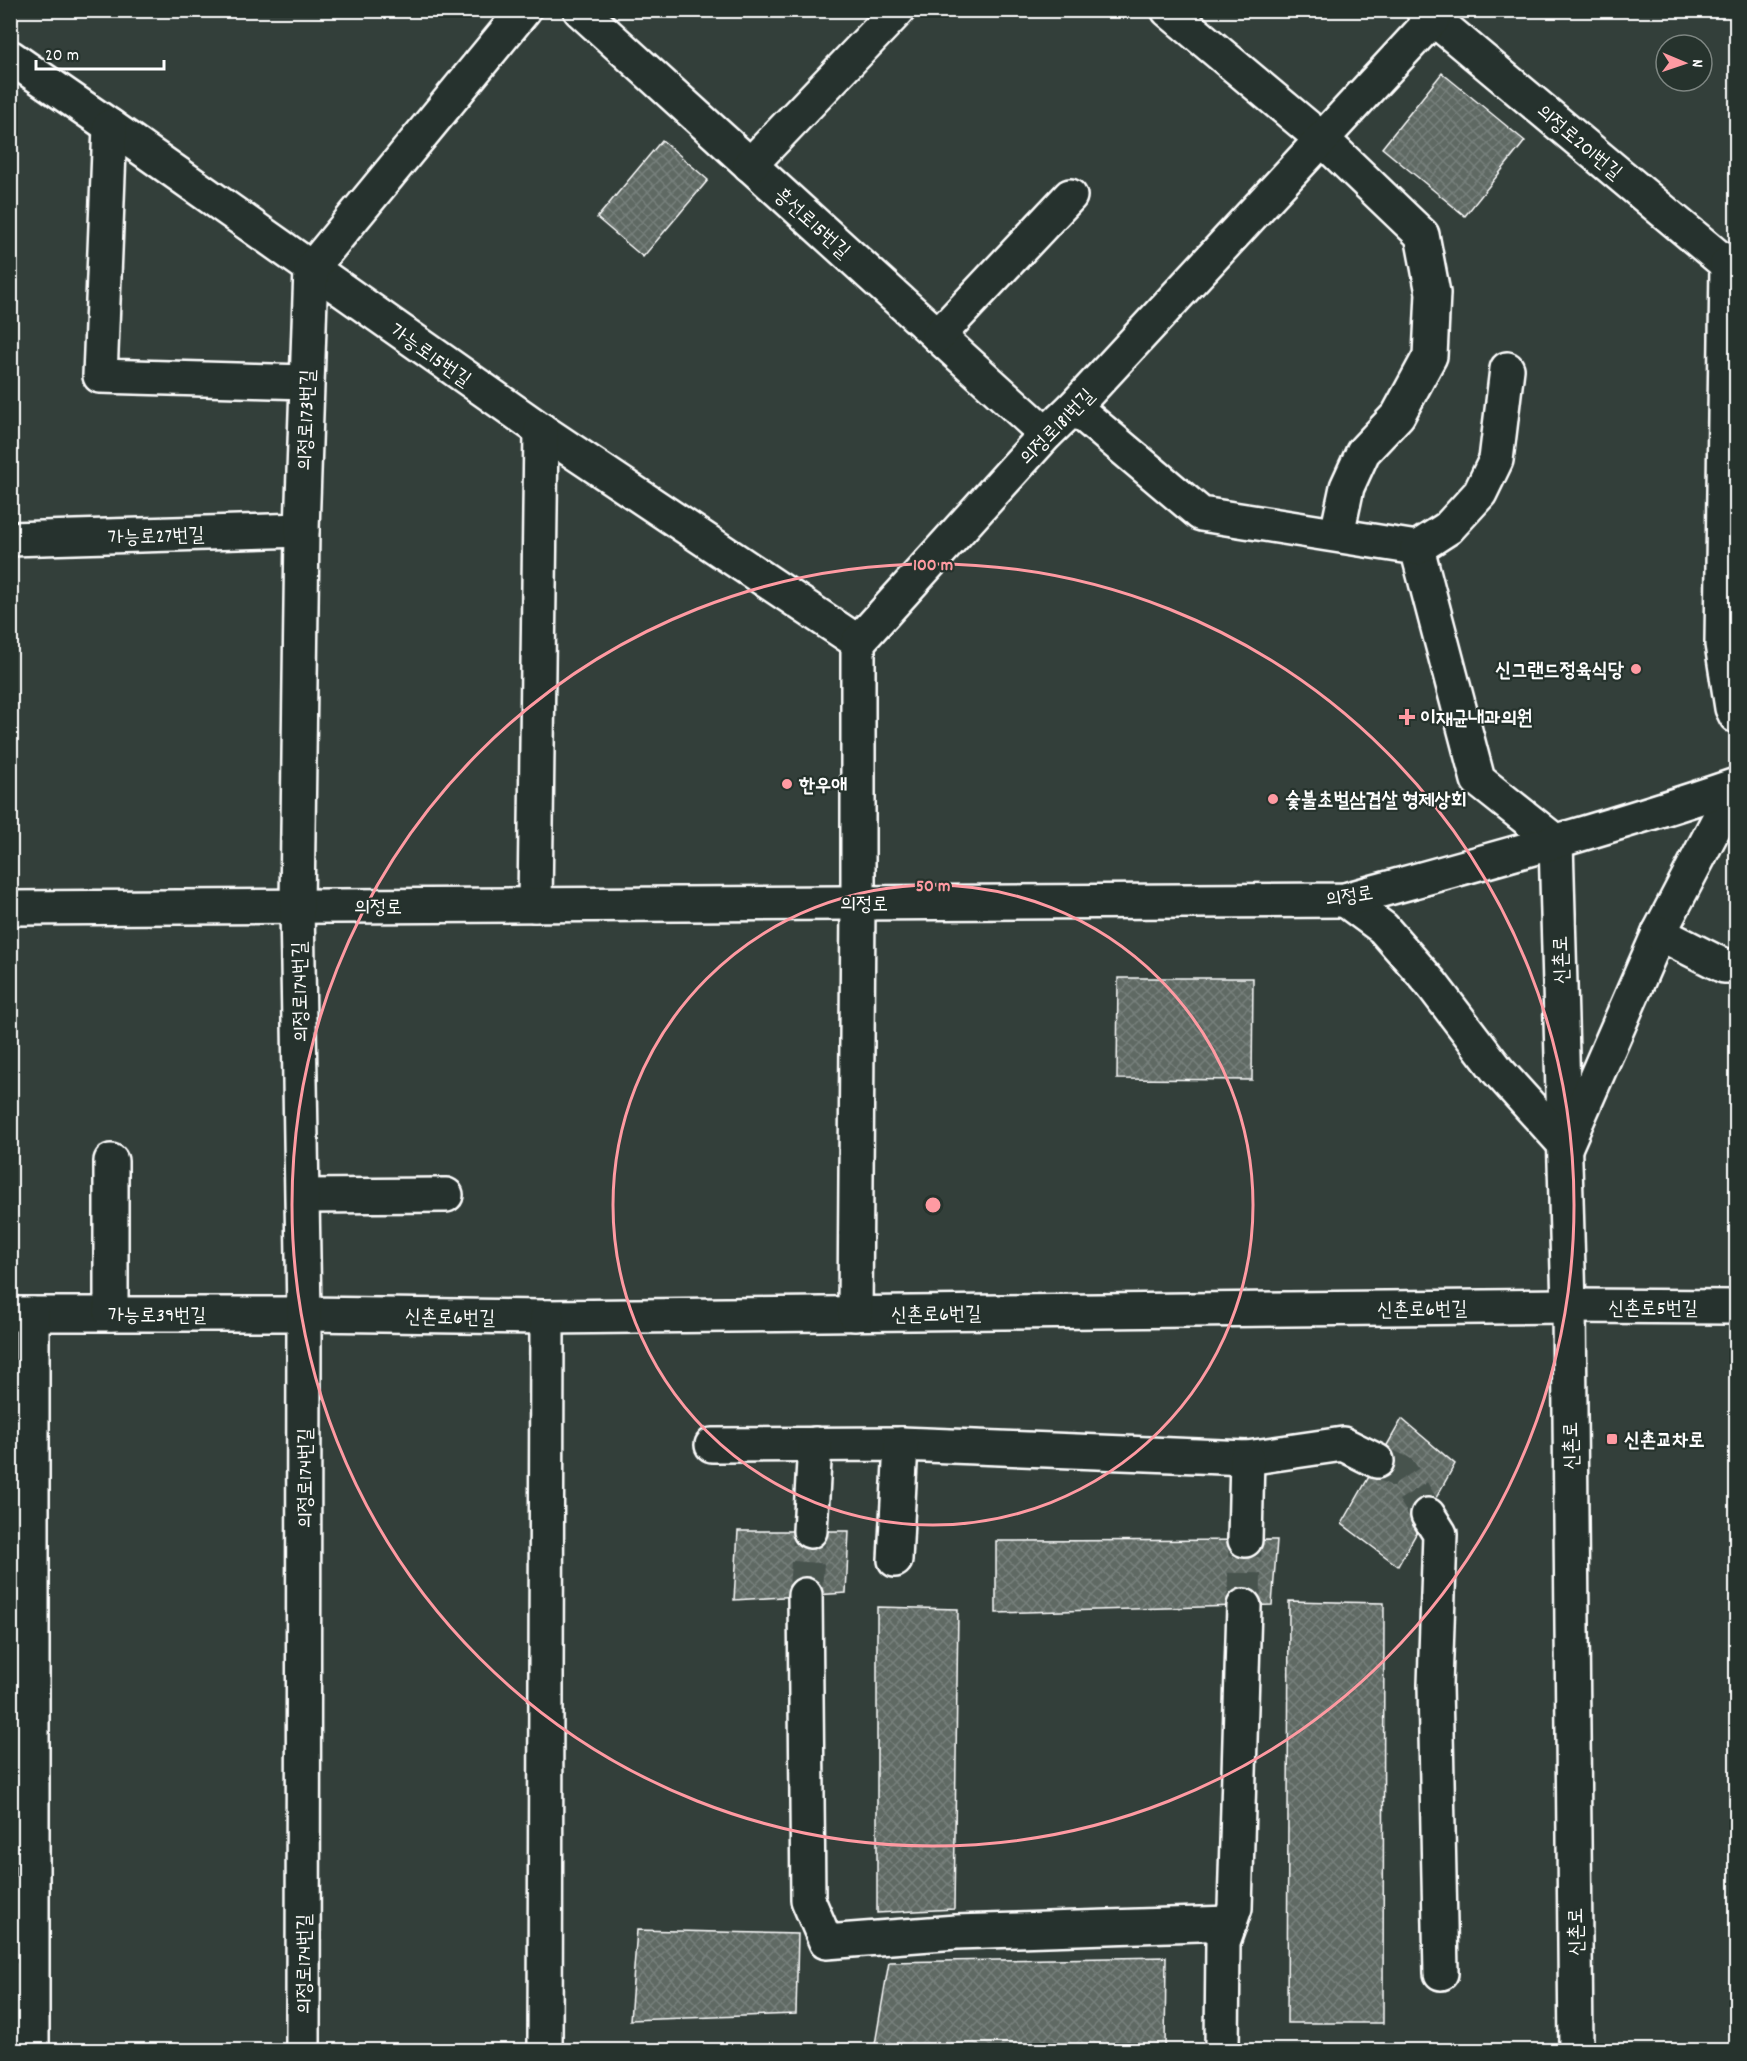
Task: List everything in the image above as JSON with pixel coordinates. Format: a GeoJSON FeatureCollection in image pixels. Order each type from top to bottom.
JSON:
{"type":"FeatureCollection","features":[{"type":"Feature","properties":{"kind":"street"},"geometry":{"type":"LineString","coordinates":[[311,269],[524,10]]}},
{"type":"Feature","properties":{"kind":"street","name":"흥선로15번길"},"geometry":{"type":"LineString","coordinates":[[580,10],[1046,434]]}},
{"type":"Feature","properties":{"kind":"street"},"geometry":{"type":"LineString","coordinates":[[750,165],[898,10]]}},
{"type":"Feature","properties":{"kind":"street"},"geometry":{"type":"LineString","coordinates":[[1168,10],[1323,140],[1422,235],[1432,293],[1430,356],[1398,415],[1363,452],[1347,487],[1337,534]]}},
{"type":"Feature","properties":{"kind":"street","name":"의정로181번길"},"geometry":{"type":"LineString","coordinates":[[858,642],[1046,434],[1074,407],[1323,140],[1428,15]]}},
{"type":"Feature","properties":{"kind":"street","name":"의정로201번길"},"geometry":{"type":"LineString","coordinates":[[1428,15],[1732,268]]}},
{"type":"Feature","properties":{"kind":"street","name":"가능로15번길"},"geometry":{"type":"LineString","coordinates":[[10,57],[541,430],[858,642]]}},
{"type":"Feature","properties":{"kind":"street"},"geometry":{"type":"LineString","coordinates":[[110,126],[100,376],[306,382]]}},
{"type":"Feature","properties":{"kind":"street"},"geometry":{"type":"LineString","coordinates":[[938,336],[1070,196]]}},
{"type":"Feature","properties":{"kind":"street"},"geometry":{"type":"LineString","coordinates":[[1732,268],[1722,644],[1732,708],[1737,716]]}},
{"type":"Feature","properties":{"kind":"street","name":"의정로173번길"},"geometry":{"type":"LineString","coordinates":[[297,906],[302,530],[311,269]]}},
{"type":"Feature","properties":{"kind":"street"},"geometry":{"type":"LineString","coordinates":[[1074,407],[1202,514],[1417,548],[1449,528],[1480,493],[1496,460],[1507,369]]}},
{"type":"Feature","properties":{"kind":"street"},"geometry":{"type":"LineString","coordinates":[[535,905],[541,430]]}},
{"type":"Feature","properties":{"kind":"street","name":"가능로27번길"},"geometry":{"type":"LineString","coordinates":[[10,539],[302,530]]}},
{"type":"Feature","properties":{"kind":"street"},"geometry":{"type":"LineString","coordinates":[[1417,548],[1478,780],[1556,842]]}},
{"type":"Feature","properties":{"kind":"street"},"geometry":{"type":"LineString","coordinates":[[855,1314],[858,642]]}},
{"type":"Feature","properties":{"kind":"street"},"geometry":{"type":"LineString","coordinates":[[1345,900],[1390,935],[1431,983],[1498,1071],[1566,1146],[1659,933],[1737,786]]}},
{"type":"Feature","properties":{"kind":"street","name":"의정로"},"geometry":{"type":"LineString","coordinates":[[10,908],[1345,900],[1656,813],[1737,786]]}},
{"type":"Feature","properties":{"kind":"street","name":"신촌로"},"geometry":{"type":"LineString","coordinates":[[1556,842],[1569,1306],[1576,2050]]}},
{"type":"Feature","properties":{"kind":"street","name":"의정로174번길"},"geometry":{"type":"LineString","coordinates":[[297,906],[304,1314],[303,2050]]}},
{"type":"Feature","properties":{"kind":"street"},"geometry":{"type":"LineString","coordinates":[[1659,933],[1724,966],[1737,966]]}},
{"type":"Feature","properties":{"kind":"street"},"geometry":{"type":"LineString","coordinates":[[111,1161],[111,1314]]}},
{"type":"Feature","properties":{"kind":"street"},"geometry":{"type":"LineString","coordinates":[[303,1196],[446,1195]]}},
{"type":"Feature","properties":{"kind":"street","name":"신촌로6번길"},"geometry":{"type":"LineString","coordinates":[[304,1314],[547,1317],[1569,1306]]}},
{"type":"Feature","properties":{"kind":"street","name":"신촌로5번길"},"geometry":{"type":"LineString","coordinates":[[1569,1306],[1737,1307]]}},
{"type":"Feature","properties":{"kind":"street"},"geometry":{"type":"LineString","coordinates":[[21,1314],[32,2050]]}},
{"type":"Feature","properties":{"kind":"street","name":"가능로39번길"},"geometry":{"type":"LineString","coordinates":[[21,1314],[304,1314]]}},
{"type":"Feature","properties":{"kind":"street"},"geometry":{"type":"LineString","coordinates":[[545,2050],[547,1317]]}},
{"type":"Feature","properties":{"kind":"street"},"geometry":{"type":"LineString","coordinates":[[810,1531],[815,1444]]}},
{"type":"Feature","properties":{"kind":"street"},"geometry":{"type":"LineString","coordinates":[[895,1560],[901,1444]]}},
{"type":"Feature","properties":{"kind":"street"},"geometry":{"type":"LineString","coordinates":[[712,1445],[901,1444],[1247,1458],[1343,1444],[1377,1461]]}},
{"type":"Feature","properties":{"kind":"street"},"geometry":{"type":"LineString","coordinates":[[1245,1540],[1247,1458]]}},
{"type":"Feature","properties":{"kind":"street"},"geometry":{"type":"LineString","coordinates":[[1428,1515],[1440,1534],[1435,1685],[1441,1973]]}},
{"type":"Feature","properties":{"kind":"street"},"geometry":{"type":"LineString","coordinates":[[805,1595],[808,1900],[826,1942],[956,1932],[1230,1923]]}},
{"type":"Feature","properties":{"kind":"street"},"geometry":{"type":"LineString","coordinates":[[1222,2050],[1223,1942],[1235,1908],[1244,1606]]}},
{"type":"Feature","properties":{"kind":"building"},"geometry":{"type":"Polygon","coordinates":[[[1442,73],[1525,141],[1465,216],[1382,148],[1442,73]]]}},
{"type":"Feature","properties":{"kind":"building"},"geometry":{"type":"Polygon","coordinates":[[[662,140],[708,180],[643,257],[597,218],[662,140]]]}},
{"type":"Feature","properties":{"kind":"building"},"geometry":{"type":"Polygon","coordinates":[[[1118,978],[1253,978],[1252,1080],[1117,1079],[1118,978]]]}},
{"type":"Feature","properties":{"kind":"building"},"geometry":{"type":"Polygon","coordinates":[[[1402,1419],[1455,1464],[1398,1566],[1342,1524],[1402,1419]]]}},
{"type":"Feature","properties":{"kind":"building"},"geometry":{"type":"Polygon","coordinates":[[[738,1531],[849,1531],[846,1593],[734,1600],[738,1531]]]}},
{"type":"Feature","properties":{"kind":"building"},"geometry":{"type":"Polygon","coordinates":[[[1277,1540],[1272,1605],[996,1613],[996,1541],[1277,1540]]]}},
{"type":"Feature","properties":{"kind":"building"},"geometry":{"type":"Polygon","coordinates":[[[1289,1601],[1384,1603],[1383,2023],[1287,2023],[1289,1601]]]}},
{"type":"Feature","properties":{"kind":"building"},"geometry":{"type":"Polygon","coordinates":[[[877,1607],[958,1609],[954,1909],[877,1913],[877,1607]]]}},
{"type":"Feature","properties":{"kind":"building"},"geometry":{"type":"Polygon","coordinates":[[[637,1930],[798,1934],[796,2014],[630,2020],[637,1930]]]}},
{"type":"Feature","properties":{"kind":"building"},"geometry":{"type":"Polygon","coordinates":[[[1166,1957],[1165,2050],[874,2050],[889,1962],[1166,1957]]]}},
{"type":"Feature","properties":{"kind":"tunnel"},"geometry":{"type":"LineString","coordinates":[[1377,1461],[1401,1472],[1428,1515]]}},
{"type":"Feature","properties":{"kind":"tunnel"},"geometry":{"type":"LineString","coordinates":[[805,1595],[810,1531]]}},
{"type":"Feature","properties":{"kind":"tunnel"},"geometry":{"type":"LineString","coordinates":[[1244,1606],[1245,1540]]}},
{"type":"Feature","properties":{"kind":"place","name":"신그랜드정육식당"},"geometry":{"type":"Point","coordinates":[1636,669]}},
{"type":"Feature","properties":{"kind":"place","name":"이재균내과의원"},"geometry":{"type":"Point","coordinates":[1407,717]}},
{"type":"Feature","properties":{"kind":"place","name":"한우애"},"geometry":{"type":"Point","coordinates":[787,784]}},
{"type":"Feature","properties":{"kind":"place","name":"숯불초벌삼겹살 형제상회"},"geometry":{"type":"Point","coordinates":[1273,799]}},
{"type":"Feature","properties":{"kind":"place","name":"신촌교차로"},"geometry":{"type":"Point","coordinates":[1612,1439]}}]}
